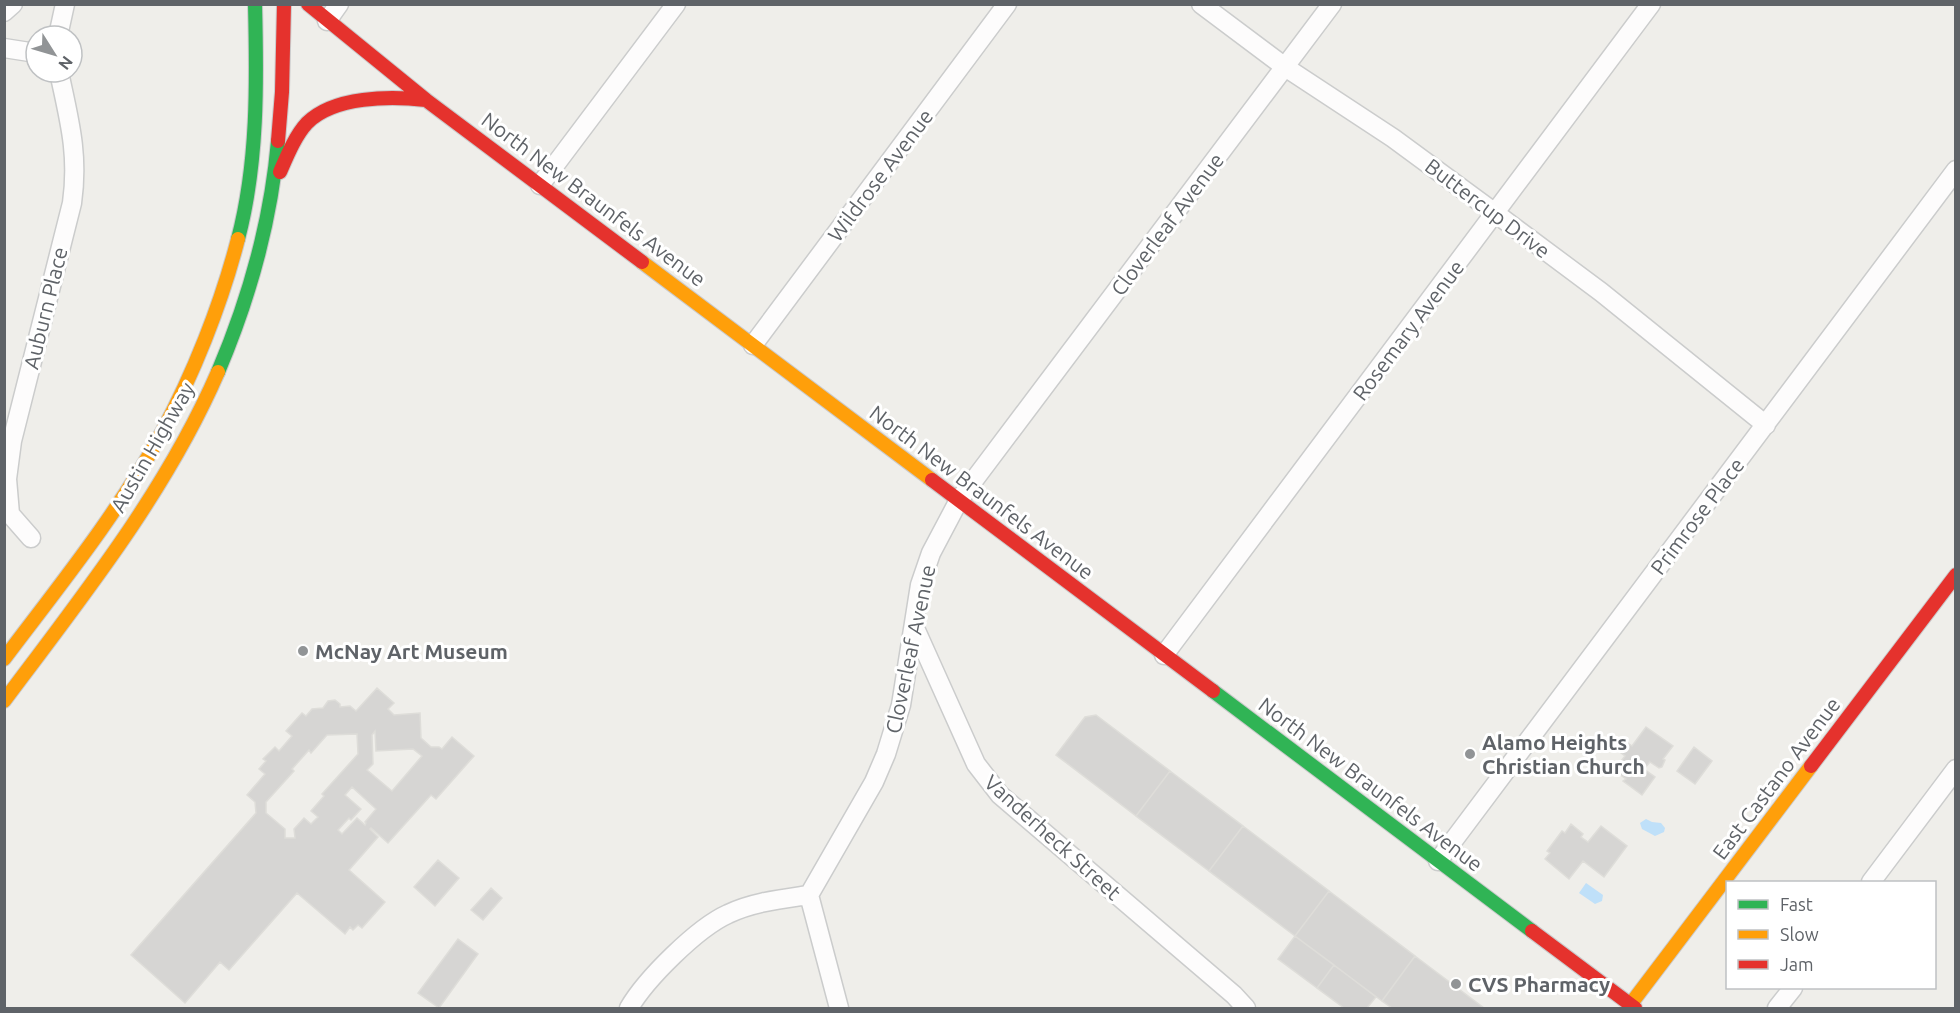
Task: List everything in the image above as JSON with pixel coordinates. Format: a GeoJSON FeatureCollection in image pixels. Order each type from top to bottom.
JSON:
{"type":"FeatureCollection","features":[{"type":"Feature","properties":{"kind":"street"},"geometry":{"type":"LineString","coordinates":[[4,12],[13,4]]}},
{"type":"Feature","properties":{"kind":"street"},"geometry":{"type":"LineString","coordinates":[[60,24],[65,4]]}},
{"type":"Feature","properties":{"kind":"street","name":"Austin Highway"},"geometry":{"type":"LineString","coordinates":[[4,659],[82,555],[130,486],[160,435],[200,352],[229,270],[244,213],[254,132],[257,63],[255,4]]}},
{"type":"Feature","properties":{"kind":"street","name":"Austin Highway"},"geometry":{"type":"LineString","coordinates":[[4,701],[102,570],[200,413],[236,329],[262,240],[276,164],[282,92],[284,4]]}},
{"type":"Feature","properties":{"kind":"street","name":"North New Braunfels Avenue"},"geometry":{"type":"LineString","coordinates":[[308,4],[426,100],[1631,1007]]}},
{"type":"Feature","properties":{"kind":"street"},"geometry":{"type":"LineString","coordinates":[[327,21],[339,4]]}},
{"type":"Feature","properties":{"kind":"street"},"geometry":{"type":"LineString","coordinates":[[540,185],[676,4]]}},
{"type":"Feature","properties":{"kind":"street","name":"Wildrose Avenue"},"geometry":{"type":"LineString","coordinates":[[753,345],[1007,4]]}},
{"type":"Feature","properties":{"kind":"street","name":"Buttercup Drive"},"geometry":{"type":"LineString","coordinates":[[1201,4],[1285,67],[1393,138],[1495,213],[1601,292],[1766,425]]}},
{"type":"Feature","properties":{"kind":"street","name":"Cloverleaf Avenue"},"geometry":{"type":"LineString","coordinates":[[809,895],[874,782],[886,754],[901,705],[920,585],[926,565],[959,500],[1332,4]]}},
{"type":"Feature","properties":{"kind":"street","name":"Rosemary Avenue"},"geometry":{"type":"LineString","coordinates":[[1164,655],[1651,4]]}},
{"type":"Feature","properties":{"kind":"street"},"geometry":{"type":"LineString","coordinates":[[240,19],[257,63]]}},
{"type":"Feature","properties":{"kind":"street"},"geometry":{"type":"LineString","coordinates":[[4,48],[24,51]]}},
{"type":"Feature","properties":{"kind":"street","name":"Auburn Place"},"geometry":{"type":"LineString","coordinates":[[31,538],[10,514],[7,479],[12,441],[72,203],[75,182],[74,140],[62,84]]}},
{"type":"Feature","properties":{"kind":"street"},"geometry":{"type":"LineString","coordinates":[[270,196],[291,148],[307,123],[337,104],[396,97],[426,100]]}},
{"type":"Feature","properties":{"kind":"street","name":"Primrose Place"},"geometry":{"type":"LineString","coordinates":[[1438,861],[1956,170]]}},
{"type":"Feature","properties":{"kind":"street","name":"East Castano Avenue"},"geometry":{"type":"LineString","coordinates":[[1631,1007],[1956,575]]}},
{"type":"Feature","properties":{"kind":"street","name":"Vanderheck Street"},"geometry":{"type":"LineString","coordinates":[[914,626],[976,764],[1000,795],[1234,995],[1246,1008]]}},
{"type":"Feature","properties":{"kind":"street"},"geometry":{"type":"LineString","coordinates":[[1872,881],[1956,769]]}},
{"type":"Feature","properties":{"kind":"street"},"geometry":{"type":"LineString","coordinates":[[629,1008],[646,983],[691,939],[727,914],[770,901],[809,895],[839,1008]]}},
{"type":"Feature","properties":{"kind":"street"},"geometry":{"type":"LineString","coordinates":[[1777,1008],[1791,989]]}},
{"type":"Feature","properties":{"kind":"water"},"geometry":{"type":"Polygon","coordinates":[[[1646,819],[1661,823],[1665,828],[1664,832],[1655,836],[1642,829],[1640,823],[1646,819]]]}},
{"type":"Feature","properties":{"kind":"water"},"geometry":{"type":"Polygon","coordinates":[[[1586,883],[1603,895],[1602,901],[1595,904],[1579,893],[1586,883]]]}},
{"type":"Feature","properties":{"kind":"building"},"geometry":{"type":"Polygon","coordinates":[[[377,688],[394,703],[388,709],[394,715],[420,713],[421,738],[431,747],[442,749],[452,737],[474,756],[436,799],[431,795],[388,843],[370,829],[378,837],[349,870],[385,902],[362,928],[358,925],[353,930],[350,927],[345,934],[297,893],[229,970],[220,962],[185,1003],[131,955],[256,813],[255,802],[247,795],[265,774],[259,769],[266,761],[263,759],[275,747],[279,751],[292,736],[286,731],[302,713],[306,716],[312,709],[323,708],[328,701],[335,700],[340,707],[350,706],[356,711],[377,688]],[[375,731],[372,735],[373,764],[367,770],[392,791],[422,756],[413,749],[376,751],[375,731]],[[357,734],[327,735],[311,753],[309,750],[292,769],[294,771],[266,802],[266,813],[285,829],[285,838],[295,838],[294,829],[304,818],[311,824],[318,817],[311,811],[324,796],[322,794],[358,754],[357,734]],[[352,787],[345,795],[361,809],[338,830],[342,834],[357,818],[365,825],[376,809],[352,787]]]}},
{"type":"Feature","properties":{"kind":"building"},"geometry":{"type":"Polygon","coordinates":[[[1096,715],[1170,771],[1136,816],[1056,755],[1085,717],[1096,715]]]}},
{"type":"Feature","properties":{"kind":"building"},"geometry":{"type":"Polygon","coordinates":[[[1646,727],[1673,746],[1663,759],[1665,760],[1662,767],[1659,768],[1650,762],[1644,769],[1655,777],[1642,795],[1623,781],[1626,779],[1614,770],[1625,756],[1617,750],[1625,741],[1632,746],[1646,727]]]}},
{"type":"Feature","properties":{"kind":"building"},"geometry":{"type":"Polygon","coordinates":[[[1694,747],[1712,761],[1695,784],[1677,771],[1694,747]]]}},
{"type":"Feature","properties":{"kind":"building"},"geometry":{"type":"Polygon","coordinates":[[[1170,771],[1243,826],[1209,871],[1136,816],[1170,771]]]}},
{"type":"Feature","properties":{"kind":"building"},"geometry":{"type":"Polygon","coordinates":[[[1571,824],[1583,834],[1581,837],[1588,842],[1601,826],[1627,846],[1604,877],[1583,861],[1569,879],[1545,859],[1550,853],[1547,851],[1562,831],[1565,833],[1571,824]]]}},
{"type":"Feature","properties":{"kind":"building"},"geometry":{"type":"Polygon","coordinates":[[[1243,826],[1329,891],[1295,936],[1209,871],[1243,826]]]}},
{"type":"Feature","properties":{"kind":"building"},"geometry":{"type":"Polygon","coordinates":[[[438,860],[459,878],[435,906],[414,887],[438,860]]]}},
{"type":"Feature","properties":{"kind":"building"},"geometry":{"type":"Polygon","coordinates":[[[491,888],[502,898],[483,920],[471,910],[491,888]]]}},
{"type":"Feature","properties":{"kind":"building"},"geometry":{"type":"Polygon","coordinates":[[[1329,891],[1415,956],[1382,1001],[1295,936],[1329,891]]]}},
{"type":"Feature","properties":{"kind":"building"},"geometry":{"type":"Polygon","coordinates":[[[1295,936],[1334,965],[1317,988],[1278,959],[1295,936]]]}},
{"type":"Feature","properties":{"kind":"building"},"geometry":{"type":"Polygon","coordinates":[[[458,939],[478,954],[439,1008],[418,993],[458,939]]]}},
{"type":"Feature","properties":{"kind":"building"},"geometry":{"type":"Polygon","coordinates":[[[1415,956],[1484,1008],[1392,1008],[1382,1001],[1415,956]]]}},
{"type":"Feature","properties":{"kind":"building"},"geometry":{"type":"Polygon","coordinates":[[[1334,965],[1376,997],[1367,1008],[1344,1008],[1317,988],[1334,965]]]}},
{"type":"Feature","properties":{"kind":"traffic: fast"},"geometry":{"type":"LineString","coordinates":[[238,239],[245,210],[253,152],[256,93],[255,4]]}},
{"type":"Feature","properties":{"kind":"traffic: fast"},"geometry":{"type":"LineString","coordinates":[[218,372],[249,288],[257,259],[270,201],[278,141]]}},
{"type":"Feature","properties":{"kind":"traffic: fast"},"geometry":{"type":"LineString","coordinates":[[1213,691],[1532,931]]}},
{"type":"Feature","properties":{"kind":"traffic: slow"},"geometry":{"type":"LineString","coordinates":[[4,659],[106,522],[161,434],[205,339],[238,239]]}},
{"type":"Feature","properties":{"kind":"traffic: slow"},"geometry":{"type":"LineString","coordinates":[[642,262],[932,480]]}},
{"type":"Feature","properties":{"kind":"traffic: slow"},"geometry":{"type":"LineString","coordinates":[[4,701],[92,583],[148,501],[174,459],[218,372]]}},
{"type":"Feature","properties":{"kind":"traffic: slow"},"geometry":{"type":"LineString","coordinates":[[1630,1005],[1811,766]]}},
{"type":"Feature","properties":{"kind":"traffic: jam"},"geometry":{"type":"LineString","coordinates":[[278,141],[282,92],[284,4]]}},
{"type":"Feature","properties":{"kind":"traffic: jam"},"geometry":{"type":"LineString","coordinates":[[308,4],[426,100],[642,262]]}},
{"type":"Feature","properties":{"kind":"traffic: jam"},"geometry":{"type":"LineString","coordinates":[[280,172],[292,146],[307,123],[332,107],[380,98],[426,100]]}},
{"type":"Feature","properties":{"kind":"traffic: jam"},"geometry":{"type":"LineString","coordinates":[[932,480],[1213,691]]}},
{"type":"Feature","properties":{"kind":"traffic: jam"},"geometry":{"type":"LineString","coordinates":[[1811,766],[1956,575]]}},
{"type":"Feature","properties":{"kind":"traffic: jam"},"geometry":{"type":"LineString","coordinates":[[1532,931],[1635,1008]]}},
{"type":"Feature","properties":{"kind":"place","name":"McNay Art Museum"},"geometry":{"type":"Point","coordinates":[303,651]}},
{"type":"Feature","properties":{"kind":"place","name":"Alamo Heights Christian Church"},"geometry":{"type":"Point","coordinates":[1470,754]}},
{"type":"Feature","properties":{"kind":"place","name":"CVS Pharmacy"},"geometry":{"type":"Point","coordinates":[1456,984]}}]}
